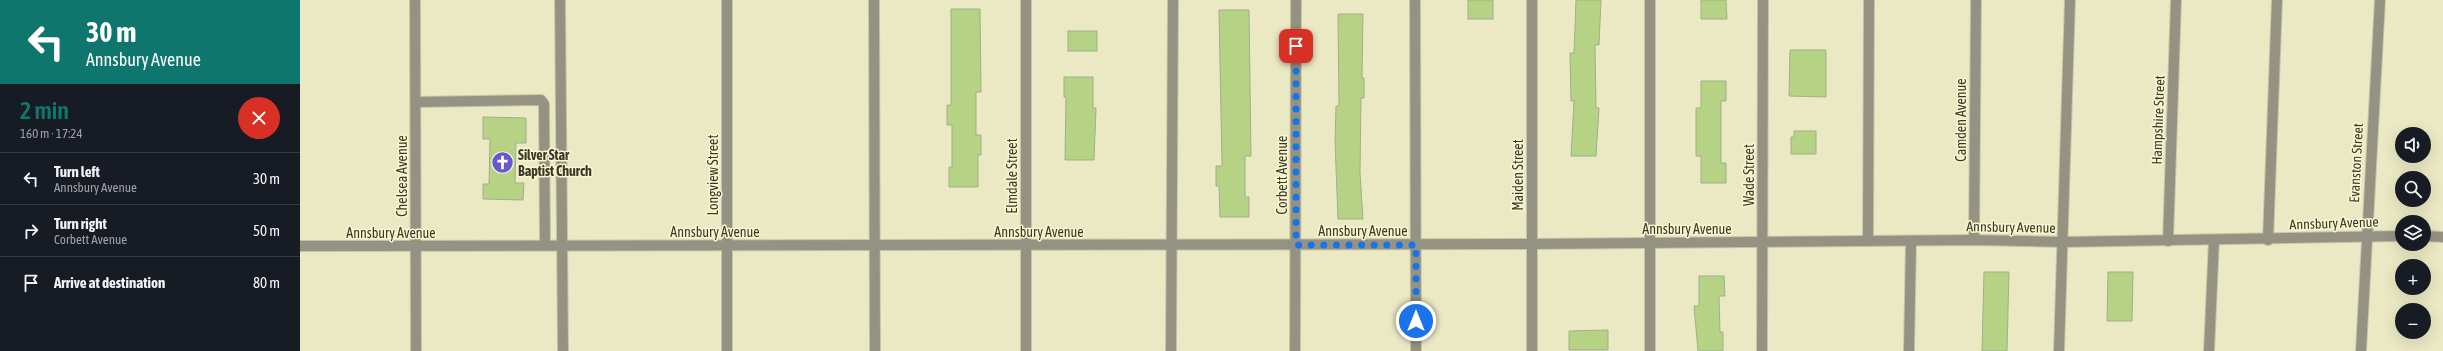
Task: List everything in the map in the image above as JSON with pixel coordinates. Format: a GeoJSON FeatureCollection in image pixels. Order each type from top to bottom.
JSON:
{"type":"FeatureCollection","features":[{"type":"Feature","properties":{"kind":"street","name":"Chelsea Avenue"},"geometry":{"type":"LineString","coordinates":[[415,0],[416,351]]}},
{"type":"Feature","properties":{"kind":"street"},"geometry":{"type":"LineString","coordinates":[[560,0],[563,351]]}},
{"type":"Feature","properties":{"kind":"street","name":"Longview Street"},"geometry":{"type":"LineString","coordinates":[[727,0],[727,351]]}},
{"type":"Feature","properties":{"kind":"street"},"geometry":{"type":"LineString","coordinates":[[874,0],[875,351]]}},
{"type":"Feature","properties":{"kind":"street","name":"Elmdale Street"},"geometry":{"type":"LineString","coordinates":[[1026,0],[1026,351]]}},
{"type":"Feature","properties":{"kind":"street"},"geometry":{"type":"LineString","coordinates":[[1171,351],[1173,0]]}},
{"type":"Feature","properties":{"kind":"street","name":"Corbett Avenue"},"geometry":{"type":"LineString","coordinates":[[1295,351],[1296,0]]}},
{"type":"Feature","properties":{"kind":"street"},"geometry":{"type":"LineString","coordinates":[[1415,0],[1416,351]]}},
{"type":"Feature","properties":{"kind":"street","name":"Maiden Street"},"geometry":{"type":"LineString","coordinates":[[1532,0],[1532,351]]}},
{"type":"Feature","properties":{"kind":"street"},"geometry":{"type":"LineString","coordinates":[[1650,0],[1650,351]]}},
{"type":"Feature","properties":{"kind":"street","name":"Wade Street"},"geometry":{"type":"LineString","coordinates":[[1762,351],[1763,0]]}},
{"type":"Feature","properties":{"kind":"street"},"geometry":{"type":"LineString","coordinates":[[1868,241],[1869,0]]}},
{"type":"Feature","properties":{"kind":"street","name":"Camden Avenue"},"geometry":{"type":"LineString","coordinates":[[1974,240],[1976,0]]}},
{"type":"Feature","properties":{"kind":"street"},"geometry":{"type":"LineString","coordinates":[[2060,351],[2070,0]]}},
{"type":"Feature","properties":{"kind":"street","name":"Hampshire Street"},"geometry":{"type":"LineString","coordinates":[[2168,241],[2176,0]]}},
{"type":"Feature","properties":{"kind":"street"},"geometry":{"type":"LineString","coordinates":[[2268,240],[2277,0]]}},
{"type":"Feature","properties":{"kind":"street","name":"Evanston Street"},"geometry":{"type":"LineString","coordinates":[[2360,351],[2380,0]]}},
{"type":"Feature","properties":{"kind":"street"},"geometry":{"type":"LineString","coordinates":[[416,102],[541,100],[544,104],[545,245]]}},
{"type":"Feature","properties":{"kind":"street","name":"Annsbury Avenue"},"geometry":{"type":"LineString","coordinates":[[300,246],[1172,246],[1650,244],[1974,240],[2063,242],[2268,240],[2366,235],[2395,236]]}},
{"type":"Feature","properties":{"kind":"street"},"geometry":{"type":"LineString","coordinates":[[2431,236],[2443,236]]}},
{"type":"Feature","properties":{"kind":"street"},"geometry":{"type":"LineString","coordinates":[[2209,351],[2214,240]]}},
{"type":"Feature","properties":{"kind":"street"},"geometry":{"type":"LineString","coordinates":[[1909,351],[1911,241]]}},
{"type":"Feature","properties":{"kind":"building"},"geometry":{"type":"Polygon","coordinates":[[[1468,0],[1493,0],[1493,19],[1468,19],[1468,0]]]}},
{"type":"Feature","properties":{"kind":"building"},"geometry":{"type":"Polygon","coordinates":[[[1576,0],[1601,0],[1599,45],[1595,45],[1596,108],[1599,108],[1596,156],[1571,156],[1574,101],[1571,101],[1570,53],[1574,53],[1576,0]]]}},
{"type":"Feature","properties":{"kind":"building"},"geometry":{"type":"Polygon","coordinates":[[[1701,0],[1726,0],[1727,19],[1701,19],[1701,0]]]}},
{"type":"Feature","properties":{"kind":"building"},"geometry":{"type":"Polygon","coordinates":[[[951,9],[980,9],[981,92],[976,92],[976,135],[981,135],[981,155],[978,155],[978,187],[949,187],[949,167],[952,167],[952,125],[947,125],[947,105],[951,105],[951,9]]]}},
{"type":"Feature","properties":{"kind":"building"},"geometry":{"type":"Polygon","coordinates":[[[1219,10],[1249,10],[1251,156],[1245,156],[1245,197],[1249,197],[1249,217],[1220,217],[1219,186],[1216,186],[1216,166],[1222,166],[1219,10]]]}},
{"type":"Feature","properties":{"kind":"building"},"geometry":{"type":"Polygon","coordinates":[[[1338,14],[1363,14],[1362,78],[1364,78],[1364,98],[1361,98],[1360,172],[1363,219],[1338,219],[1335,141],[1336,106],[1339,106],[1338,14]]]}},
{"type":"Feature","properties":{"kind":"building"},"geometry":{"type":"Polygon","coordinates":[[[1068,31],[1097,31],[1097,51],[1068,51],[1068,31]]]}},
{"type":"Feature","properties":{"kind":"building"},"geometry":{"type":"Polygon","coordinates":[[[1790,50],[1826,50],[1826,97],[1789,96],[1790,50]]]}},
{"type":"Feature","properties":{"kind":"building"},"geometry":{"type":"Polygon","coordinates":[[[1064,77],[1093,77],[1093,108],[1096,108],[1094,160],[1065,160],[1066,97],[1064,97],[1064,77]]]}},
{"type":"Feature","properties":{"kind":"building"},"geometry":{"type":"Polygon","coordinates":[[[1701,81],[1726,81],[1726,101],[1721,101],[1721,163],[1726,163],[1726,183],[1701,183],[1701,156],[1696,156],[1696,108],[1701,108],[1701,81]]]}},
{"type":"Feature","properties":{"kind":"building","name":"Silver Star Baptist Church"},"geometry":{"type":"Polygon","coordinates":[[[483,117],[526,118],[526,143],[516,143],[515,183],[524,183],[523,200],[483,199],[483,184],[489,184],[490,139],[483,139],[483,117]]]}},
{"type":"Feature","properties":{"kind":"building"},"geometry":{"type":"Polygon","coordinates":[[[1794,131],[1816,131],[1816,154],[1791,154],[1791,137],[1794,137],[1794,131]]]}},
{"type":"Feature","properties":{"kind":"building"},"geometry":{"type":"Polygon","coordinates":[[[1984,272],[2009,272],[2007,351],[1982,351],[1984,272]]]}},
{"type":"Feature","properties":{"kind":"building"},"geometry":{"type":"Polygon","coordinates":[[[2108,272],[2133,272],[2132,321],[2107,321],[2108,272]]]}},
{"type":"Feature","properties":{"kind":"building"},"geometry":{"type":"Polygon","coordinates":[[[1699,276],[1724,276],[1725,296],[1719,296],[1720,332],[1723,332],[1723,351],[1698,351],[1694,306],[1699,306],[1699,276]]]}},
{"type":"Feature","properties":{"kind":"building"},"geometry":{"type":"Polygon","coordinates":[[[1608,330],[1608,350],[1569,350],[1569,331],[1608,330]]]}},
{"type":"Feature","properties":{"kind":"place","name":"Silver Star Baptist Church"},"geometry":{"type":"Point","coordinates":[502,163]}},
{"type":"Feature","properties":{"kind":"route"},"geometry":{"type":"LineString","coordinates":[[1296,46],[1296,245],[1416,245],[1416,321]]}}]}
